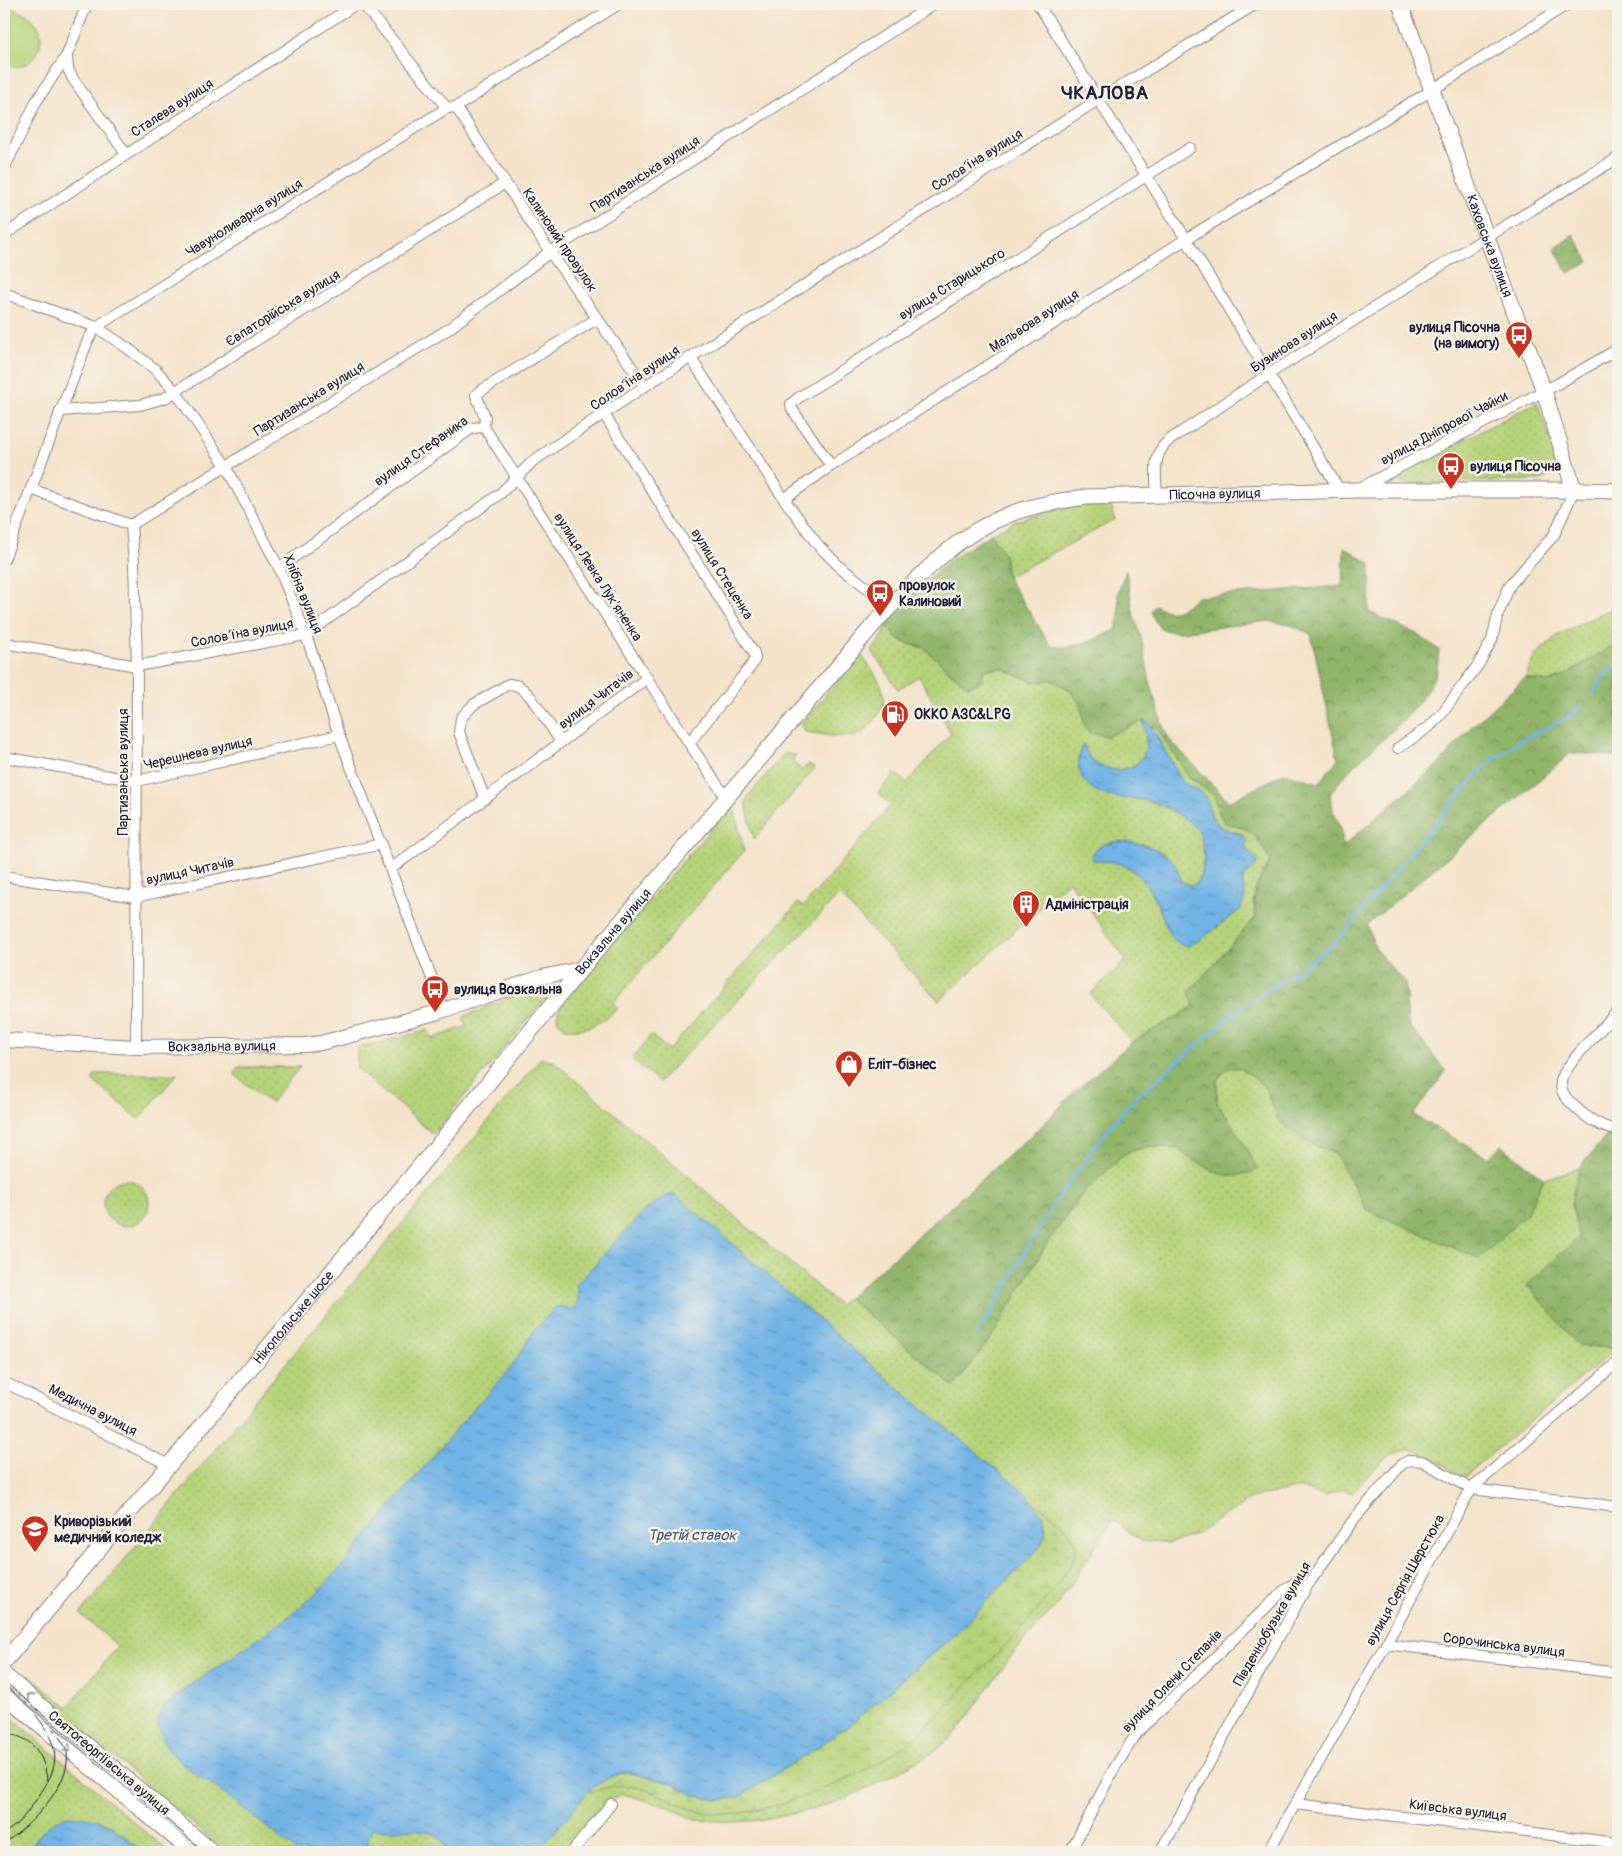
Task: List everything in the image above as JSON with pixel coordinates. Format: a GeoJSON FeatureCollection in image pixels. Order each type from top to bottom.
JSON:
{"type":"FeatureCollection","features":[{"type":"Feature","properties":{"kind":"main road","name":"Каховська вулиця"},"geometry":{"type":"LineString","coordinates":[[1400,4],[1544,391],[1574,490]]}},
{"type":"Feature","properties":{"kind":"main road","name":"Пісочна вулиця"},"geometry":{"type":"LineString","coordinates":[[891,606],[919,576],[951,548],[976,530],[1007,515],[1028,508],[1068,500],[1104,496],[1357,490],[1618,491]]}},
{"type":"Feature","properties":{"kind":"main road","name":"Вокзальна вулиця"},"geometry":{"type":"LineString","coordinates":[[581,969],[891,606]]}},
{"type":"Feature","properties":{"kind":"main road","name":"Нікопольське шосе"},"geometry":{"type":"LineString","coordinates":[[4,1662],[438,1145],[581,969]]}},
{"type":"Feature","properties":{"kind":"street"},"geometry":{"type":"LineString","coordinates":[[4,169],[36,102],[67,55],[87,4]]}},
{"type":"Feature","properties":{"kind":"street","name":"Сталева вулиця"},"geometry":{"type":"LineString","coordinates":[[4,235],[356,4]]}},
{"type":"Feature","properties":{"kind":"street","name":"Калиновий провулок"},"geometry":{"type":"LineString","coordinates":[[363,4],[452,107],[644,386]]}},
{"type":"Feature","properties":{"kind":"street","name":"Чавуноливарна вулиця"},"geometry":{"type":"LineString","coordinates":[[96,327],[619,4]]}},
{"type":"Feature","properties":{"kind":"street","name":"Партизанська вулиця"},"geometry":{"type":"LineString","coordinates":[[136,1047],[137,666],[131,525],[447,330],[550,252],[934,4]]}},
{"type":"Feature","properties":{"kind":"street"},"geometry":{"type":"LineString","coordinates":[[1038,4],[1186,239],[1340,491]]}},
{"type":"Feature","properties":{"kind":"street","name":"Соловʼїна вулиця"},"geometry":{"type":"LineString","coordinates":[[4,643],[137,666],[306,635],[494,498],[533,461],[644,386],[1098,100],[1256,4]]}},
{"type":"Feature","properties":{"kind":"street","name":"Мальвова вулиця"},"geometry":{"type":"LineString","coordinates":[[784,499],[831,466],[1186,239],[1432,90],[1568,4]]}},
{"type":"Feature","properties":{"kind":"street"},"geometry":{"type":"LineString","coordinates":[[67,55],[68,69],[73,79],[126,154]]}},
{"type":"Feature","properties":{"kind":"street","name":"вулиця Старицького"},"geometry":{"type":"LineString","coordinates":[[831,466],[792,409],[792,404],[798,398],[1190,148]]}},
{"type":"Feature","properties":{"kind":"street","name":"Бузинова вулиця"},"geometry":{"type":"LineString","coordinates":[[1157,496],[1156,466],[1160,448],[1269,374],[1618,158]]}},
{"type":"Feature","properties":{"kind":"street","name":"Євпаторійська вулиця"},"geometry":{"type":"LineString","coordinates":[[60,411],[140,405],[156,401],[176,392],[505,183]]}},
{"type":"Feature","properties":{"kind":"street","name":"Хлібна вулиця"},"geometry":{"type":"LineString","coordinates":[[4,293],[96,327],[156,370],[176,392],[226,466],[279,568],[306,635],[340,735],[392,868],[444,1010]]}},
{"type":"Feature","properties":{"kind":"street","name":"вулиця Стефаника"},"geometry":{"type":"LineString","coordinates":[[279,568],[472,428],[484,427],[485,417],[476,395],[479,392],[598,318]]}},
{"type":"Feature","properties":{"kind":"street"},"geometry":{"type":"LineString","coordinates":[[4,559],[88,340],[96,327]]}},
{"type":"Feature","properties":{"kind":"street","name":"вулиця Дніпрової Чайки"},"geometry":{"type":"LineString","coordinates":[[1357,490],[1544,391],[1618,349]]}},
{"type":"Feature","properties":{"kind":"street"},"geometry":{"type":"LineString","coordinates":[[690,357],[784,499],[824,550],[840,567],[891,606]]}},
{"type":"Feature","properties":{"kind":"street","name":"вулиця Стеценка"},"geometry":{"type":"LineString","coordinates":[[604,414],[754,653],[754,662],[689,743]]}},
{"type":"Feature","properties":{"kind":"street","name":"вулиця Левка Лукʼяненка"},"geometry":{"type":"LineString","coordinates":[[484,427],[727,799]]}},
{"type":"Feature","properties":{"kind":"street"},"geometry":{"type":"LineString","coordinates":[[31,489],[131,525]]}},
{"type":"Feature","properties":{"kind":"street"},"geometry":{"type":"LineString","coordinates":[[1398,748],[1434,722],[1478,665],[1492,640],[1498,614],[1510,585],[1554,535],[1574,490]]}},
{"type":"Feature","properties":{"kind":"street","name":"вулиця Читачів"},"geometry":{"type":"LineString","coordinates":[[392,868],[647,678]]}},
{"type":"Feature","properties":{"kind":"street","name":"вулиця Читачів"},"geometry":{"type":"LineString","coordinates":[[485,799],[459,732],[461,718],[473,705],[509,684],[519,686],[530,696],[561,742]]}},
{"type":"Feature","properties":{"kind":"street","name":"Черешнева вулиця"},"geometry":{"type":"LineString","coordinates":[[4,757],[137,782],[340,735]]}},
{"type":"Feature","properties":{"kind":"street","name":"вулиця Читачів"},"geometry":{"type":"LineString","coordinates":[[4,876],[135,897],[382,844]]}},
{"type":"Feature","properties":{"kind":"street","name":"Вокзальна вулиця"},"geometry":{"type":"LineString","coordinates":[[4,1040],[136,1047],[305,1045],[321,1043],[403,1022],[542,977],[581,969]]}},
{"type":"Feature","properties":{"kind":"street"},"geometry":{"type":"LineString","coordinates":[[1618,1011],[1569,1064],[1562,1076],[1561,1083],[1565,1097],[1584,1116],[1605,1128],[1618,1130]]}},
{"type":"Feature","properties":{"kind":"street","name":"вулиця Сергія Шерстюка"},"geometry":{"type":"LineString","coordinates":[[1268,1852],[1471,1489],[1618,1362]]}},
{"type":"Feature","properties":{"kind":"street","name":"Медична вулиця"},"geometry":{"type":"LineString","coordinates":[[4,1382],[169,1465]]}},
{"type":"Feature","properties":{"kind":"street","name":"Південнобузька вулиця"},"geometry":{"type":"LineString","coordinates":[[1160,1852],[1307,1586],[1354,1519],[1402,1464],[1410,1460],[1422,1461],[1471,1489]]}},
{"type":"Feature","properties":{"kind":"street"},"geometry":{"type":"LineString","coordinates":[[1471,1489],[1618,1507]]}},
{"type":"Feature","properties":{"kind":"street","name":"вулиця Олени Степанів"},"geometry":{"type":"LineString","coordinates":[[1070,1852],[1115,1767],[1137,1733],[1282,1592],[1293,1584],[1307,1586]]}},
{"type":"Feature","properties":{"kind":"street","name":"Сорочинська вулиця"},"geometry":{"type":"LineString","coordinates":[[1386,1644],[1618,1673]]}},
{"type":"Feature","properties":{"kind":"street","name":"Святогеоргіївська вулиця"},"geometry":{"type":"LineString","coordinates":[[4,1674],[213,1852]]}},
{"type":"Feature","properties":{"kind":"street","name":"Святогеоргіївська вулиця"},"geometry":{"type":"LineString","coordinates":[[4,1695],[190,1852]]}},
{"type":"Feature","properties":{"kind":"street"},"geometry":{"type":"LineString","coordinates":[[572,1852],[611,1804]]}},
{"type":"Feature","properties":{"kind":"street","name":"Київська вулиця"},"geometry":{"type":"LineString","coordinates":[[1295,1804],[1618,1843]]}},
{"type":"Feature","properties":{"kind":"green space"},"geometry":{"type":"Polygon","coordinates":[[[4,5],[29,16],[40,30],[41,39],[38,51],[27,64],[22,66],[4,67],[4,5]]]}},
{"type":"Feature","properties":{"kind":"green space"},"geometry":{"type":"Polygon","coordinates":[[[1574,235],[1589,262],[1568,273],[1554,248],[1574,235]]]}},
{"type":"Feature","properties":{"kind":"green space"},"geometry":{"type":"Polygon","coordinates":[[[1537,402],[1557,458],[1555,470],[1548,477],[1540,480],[1379,484],[1537,402]]]}},
{"type":"Feature","properties":{"kind":"green space"},"geometry":{"type":"Polygon","coordinates":[[[1103,502],[1112,508],[1115,520],[1007,577],[1004,554],[991,534],[1016,521],[1052,510],[1103,502]]]}},
{"type":"Feature","properties":{"kind":"green space"},"geometry":{"type":"Polygon","coordinates":[[[991,534],[1004,554],[1007,577],[1051,646],[1067,647],[1076,645],[1116,630],[1119,616],[1118,593],[1126,570],[1134,617],[1141,637],[1150,682],[1162,723],[1169,739],[1229,802],[1284,773],[1319,783],[1338,759],[1311,634],[1290,625],[1269,621],[1179,632],[1167,631],[1157,624],[1151,610],[1156,605],[1167,611],[1175,611],[1196,597],[1343,586],[1344,547],[1371,564],[1369,612],[1417,634],[1439,650],[1438,665],[1426,692],[1414,708],[1401,723],[1356,764],[1330,794],[1333,811],[1342,831],[1342,847],[1441,762],[1468,730],[1525,678],[1548,682],[1564,676],[1618,642],[1618,756],[1571,753],[1367,925],[1376,950],[1405,983],[1408,1024],[1446,1071],[1413,1115],[1489,1158],[1501,1145],[1544,1179],[1526,1214],[1479,1259],[1367,1210],[1336,1154],[1308,1143],[1279,1121],[1266,1089],[1240,1068],[1228,1068],[1217,1080],[1217,1102],[1258,1170],[1237,1176],[1220,1174],[1191,1159],[1178,1149],[1150,1146],[1126,1153],[1082,1194],[1047,1243],[993,1335],[954,1387],[848,1298],[1046,1122],[1072,1094],[1132,1042],[1194,1007],[1189,992],[1256,917],[1255,894],[1259,881],[1270,860],[1253,835],[1242,828],[1225,823],[1219,813],[1214,795],[1190,778],[1156,727],[1143,721],[1108,736],[1089,733],[1084,724],[1081,705],[1069,689],[1051,680],[1033,682],[1001,668],[984,670],[981,682],[968,686],[924,648],[909,644],[895,637],[886,624],[910,598],[952,559],[991,534]]]}},
{"type":"Feature","properties":{"kind":"green space"},"geometry":{"type":"Polygon","coordinates":[[[1618,605],[1618,642],[1564,676],[1548,682],[1525,678],[1535,655],[1557,636],[1618,605]]]}},
{"type":"Feature","properties":{"kind":"green space"},"geometry":{"type":"Polygon","coordinates":[[[886,624],[895,637],[909,644],[924,648],[956,677],[1001,668],[1033,682],[1051,680],[1069,689],[1081,705],[1084,724],[1108,736],[1143,720],[1147,745],[1142,758],[1133,766],[1115,770],[1108,769],[1100,766],[1088,757],[1078,756],[1121,798],[1139,799],[1162,806],[1196,827],[1201,834],[1204,846],[1204,858],[1198,881],[1193,886],[1182,882],[1147,845],[1119,841],[1093,860],[1109,861],[1124,865],[1140,877],[1152,894],[1168,932],[1212,931],[1231,916],[1245,897],[1244,878],[1259,861],[1245,848],[1241,833],[1231,831],[1218,824],[1212,817],[1205,797],[1182,781],[1151,726],[1157,727],[1190,778],[1214,795],[1219,813],[1225,823],[1242,828],[1253,835],[1270,860],[1253,901],[1256,917],[1189,992],[1194,1007],[1132,1042],[1090,994],[1126,960],[1069,881],[939,1001],[839,895],[659,1082],[632,1059],[651,1035],[669,1050],[798,903],[803,907],[891,805],[878,793],[895,773],[907,783],[951,733],[919,676],[898,689],[872,651],[885,633],[886,624]]]}},
{"type":"Feature","properties":{"kind":"green space"},"geometry":{"type":"Polygon","coordinates":[[[858,657],[863,657],[883,690],[883,706],[879,714],[863,733],[858,735],[829,736],[806,732],[802,728],[802,723],[858,657]]]}},
{"type":"Feature","properties":{"kind":"green space"},"geometry":{"type":"Polygon","coordinates":[[[784,754],[796,755],[792,761],[802,770],[807,765],[815,768],[754,839],[746,804],[749,795],[784,754]]]}},
{"type":"Feature","properties":{"kind":"green space"},"geometry":{"type":"Polygon","coordinates":[[[729,808],[733,808],[735,812],[744,851],[613,1003],[618,1008],[608,1017],[594,1025],[580,1029],[564,1027],[557,1020],[558,1011],[596,962],[729,808]]]}},
{"type":"Feature","properties":{"kind":"green space"},"geometry":{"type":"Polygon","coordinates":[[[533,988],[538,988],[544,993],[546,998],[433,1134],[357,1069],[357,1048],[428,1030],[432,1039],[467,1026],[463,1017],[533,988]]]}},
{"type":"Feature","properties":{"kind":"green space"},"geometry":{"type":"Polygon","coordinates":[[[541,1058],[553,1061],[839,1305],[848,1298],[954,1387],[993,1335],[1047,1243],[1082,1194],[1126,1153],[1150,1146],[1178,1149],[1191,1159],[1229,1120],[1217,1102],[1217,1080],[1227,1068],[1240,1068],[1251,1075],[1266,1089],[1271,1105],[1308,1143],[1336,1154],[1367,1210],[1526,1214],[1544,1179],[1579,1168],[1571,1204],[1580,1237],[1578,1345],[1616,1349],[1464,1477],[1428,1456],[1405,1450],[1390,1455],[1352,1493],[1343,1489],[1324,1496],[1302,1488],[1252,1498],[1197,1534],[1169,1544],[1141,1541],[1113,1520],[1058,1604],[1015,1651],[957,1732],[936,1751],[844,1799],[815,1809],[764,1820],[732,1822],[695,1820],[671,1808],[623,1794],[609,1800],[566,1852],[226,1852],[24,1681],[29,1675],[68,1707],[118,1646],[80,1614],[541,1058]]]}},
{"type":"Feature","properties":{"kind":"green space"},"geometry":{"type":"Polygon","coordinates":[[[300,1067],[270,1103],[235,1075],[237,1068],[300,1067]]]}},
{"type":"Feature","properties":{"kind":"green space"},"geometry":{"type":"Polygon","coordinates":[[[97,1074],[177,1074],[139,1119],[92,1080],[97,1074]]]}},
{"type":"Feature","properties":{"kind":"green space"},"geometry":{"type":"Polygon","coordinates":[[[1618,1134],[1618,1347],[1616,1349],[1578,1345],[1527,1285],[1579,1237],[1571,1204],[1579,1168],[1606,1136],[1618,1134]]]}},
{"type":"Feature","properties":{"kind":"green space"},"geometry":{"type":"Polygon","coordinates":[[[126,1180],[139,1184],[145,1190],[149,1203],[145,1216],[139,1222],[126,1226],[113,1222],[107,1216],[103,1203],[107,1190],[113,1184],[126,1180]]]}},
{"type":"Feature","properties":{"kind":"green space"},"geometry":{"type":"Polygon","coordinates":[[[1031,1500],[1070,1532],[1076,1545],[1072,1563],[1053,1591],[1018,1632],[916,1737],[903,1747],[867,1769],[809,1795],[735,1814],[701,1812],[647,1790],[631,1786],[615,1786],[590,1793],[590,1789],[610,1777],[627,1772],[671,1783],[693,1795],[718,1800],[739,1797],[809,1753],[853,1722],[955,1634],[1038,1549],[1045,1534],[1045,1523],[1031,1500]]]}},
{"type":"Feature","properties":{"kind":"green space"},"geometry":{"type":"Polygon","coordinates":[[[4,1714],[12,1718],[169,1852],[143,1852],[109,1824],[42,1832],[28,1852],[4,1852],[4,1714]]]}},
{"type":"Feature","properties":{"kind":"water"},"geometry":{"type":"Polygon","coordinates":[[[1143,720],[1151,726],[1182,781],[1204,796],[1214,821],[1221,827],[1244,837],[1247,840],[1245,848],[1259,861],[1247,872],[1242,881],[1245,897],[1241,909],[1200,940],[1188,946],[1179,944],[1171,936],[1155,899],[1141,878],[1129,868],[1119,864],[1093,860],[1092,854],[1103,844],[1133,842],[1150,847],[1165,855],[1175,865],[1182,882],[1193,886],[1201,874],[1204,852],[1199,831],[1170,809],[1157,803],[1105,795],[1096,791],[1084,781],[1081,774],[1079,760],[1084,744],[1090,758],[1096,764],[1103,767],[1120,770],[1135,765],[1141,759],[1146,748],[1143,720]]]}},
{"type":"Feature","properties":{"kind":"water","name":"Третій ставок"},"geometry":{"type":"Polygon","coordinates":[[[667,1195],[674,1195],[683,1201],[892,1383],[1021,1489],[1042,1515],[1046,1528],[1038,1549],[955,1634],[853,1722],[809,1753],[739,1797],[718,1800],[693,1795],[671,1783],[627,1772],[610,1777],[590,1789],[538,1852],[446,1852],[443,1843],[438,1837],[423,1830],[372,1828],[367,1852],[298,1852],[173,1755],[164,1742],[157,1720],[164,1706],[286,1619],[318,1592],[352,1555],[469,1414],[510,1369],[536,1328],[556,1307],[562,1306],[570,1310],[577,1305],[576,1285],[644,1211],[667,1195]]]}},
{"type":"Feature","properties":{"kind":"water"},"geometry":{"type":"Polygon","coordinates":[[[70,1816],[87,1817],[109,1824],[143,1852],[28,1852],[50,1824],[70,1816]]]}},
{"type":"Feature","properties":{"kind":"waterway"},"geometry":{"type":"LineString","coordinates":[[1593,694],[1603,677],[1618,666]]}},
{"type":"Feature","properties":{"kind":"waterway"},"geometry":{"type":"LineString","coordinates":[[976,1334],[990,1315],[1028,1246],[1061,1194],[1103,1135],[1135,1098],[1242,1007],[1294,973],[1337,941],[1482,768],[1521,740],[1568,717],[1581,706]]}},
{"type":"Feature","properties":{"kind":"tram line"},"geometry":{"type":"LineString","coordinates":[[4,1681],[205,1852]]}},
{"type":"Feature","properties":{"kind":"tram line"},"geometry":{"type":"LineString","coordinates":[[4,1833],[17,1824],[27,1813],[53,1770],[55,1760],[51,1739],[36,1715]]}},
{"type":"Feature","properties":{"kind":"tram line"},"geometry":{"type":"LineString","coordinates":[[4,1843],[25,1827],[47,1804],[63,1778],[67,1764],[67,1752],[53,1729]]}},
{"type":"Feature","properties":{"kind":"tram line"},"geometry":{"type":"LineString","coordinates":[[4,1734],[22,1738],[36,1749],[44,1764],[47,1782]]}},
{"type":"Feature","properties":{"kind":"place","name":"вулиця Пісочна (на вимогу)"},"geometry":{"type":"Point","coordinates":[1519,359]}},
{"type":"Feature","properties":{"kind":"place","name":"вулиця Пісочна"},"geometry":{"type":"Point","coordinates":[1451,490]}},
{"type":"Feature","properties":{"kind":"place","name":"провулок Калиновий"},"geometry":{"type":"Point","coordinates":[880,617]}},
{"type":"Feature","properties":{"kind":"place","name":"ОККО АЗС&LPG"},"geometry":{"type":"Point","coordinates":[895,738]}},
{"type":"Feature","properties":{"kind":"place","name":"Адміністрація"},"geometry":{"type":"Point","coordinates":[1026,928]}},
{"type":"Feature","properties":{"kind":"place","name":"вулиця Возкальна"},"geometry":{"type":"Point","coordinates":[435,1013]}},
{"type":"Feature","properties":{"kind":"place","name":"Еліт-бізнес"},"geometry":{"type":"Point","coordinates":[849,1088]}},
{"type":"Feature","properties":{"kind":"place","name":"Криворізький медичний коледж"},"geometry":{"type":"Point","coordinates":[35,1553]}},
{"type":"Feature","properties":{"kind":"district","name":"ЧКАЛОВА"},"geometry":{"type":"Point","coordinates":[1105,93]}}]}
